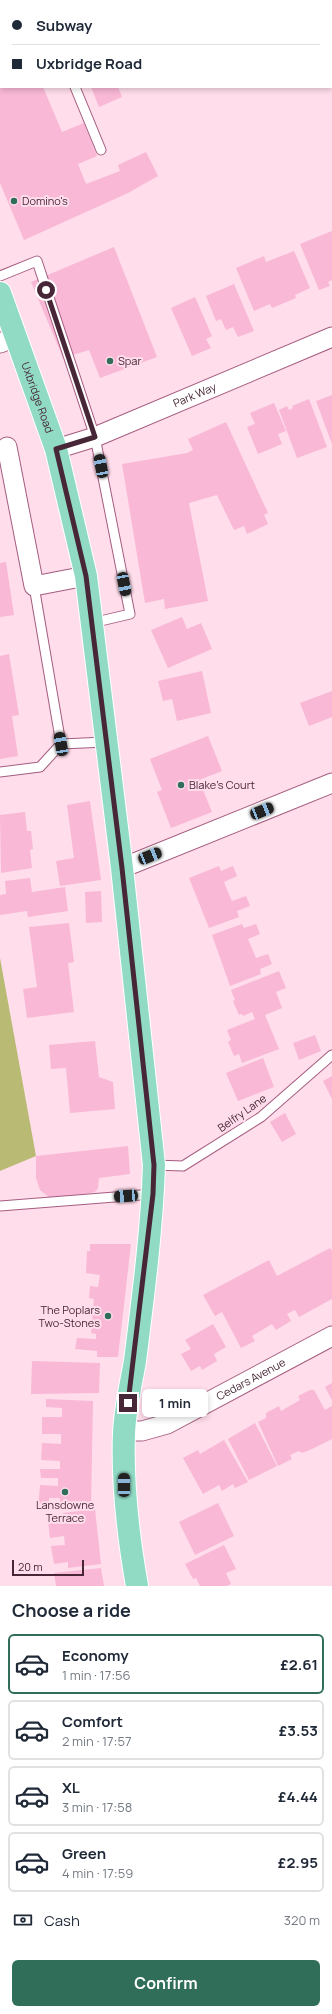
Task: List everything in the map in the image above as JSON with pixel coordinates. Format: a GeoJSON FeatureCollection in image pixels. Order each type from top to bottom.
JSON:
{"type":"FeatureCollection","features":[{"type":"Feature","properties":{"kind":"main road","name":"Uxbridge Road"},"geometry":{"type":"LineString","coordinates":[[0,293],[8,340],[56,449],[86,576],[122,868],[154,1165],[153,1194],[135,1360],[124,1431],[124,1485],[137,1586]]}},
{"type":"Feature","properties":{"kind":"street","name":"Park Way"},"geometry":{"type":"LineString","coordinates":[[56,449],[95,437],[332,337]]}},
{"type":"Feature","properties":{"kind":"street"},"geometry":{"type":"LineString","coordinates":[[7,447],[34,586],[86,576]]}},
{"type":"Feature","properties":{"kind":"street"},"geometry":{"type":"LineString","coordinates":[[122,868],[332,783]]}},
{"type":"Feature","properties":{"kind":"street","name":"Cedars Avenue"},"geometry":{"type":"LineString","coordinates":[[124,1431],[142,1431],[167,1424],[332,1336]]}},
{"type":"Feature","properties":{"kind":"lane"},"geometry":{"type":"LineString","coordinates":[[75,88],[101,150]]}},
{"type":"Feature","properties":{"kind":"lane"},"geometry":{"type":"LineString","coordinates":[[0,276],[37,261],[95,437],[130,614],[92,623]]}},
{"type":"Feature","properties":{"kind":"lane"},"geometry":{"type":"LineString","coordinates":[[34,586],[61,744]]}},
{"type":"Feature","properties":{"kind":"lane"},"geometry":{"type":"LineString","coordinates":[[0,772],[40,767],[61,744],[106,742]]}},
{"type":"Feature","properties":{"kind":"lane","name":"Belfry Lane"},"geometry":{"type":"LineString","coordinates":[[154,1165],[183,1166],[261,1116],[332,1055]]}},
{"type":"Feature","properties":{"kind":"lane"},"geometry":{"type":"LineString","coordinates":[[0,1206],[153,1194]]}},
{"type":"Feature","properties":{"kind":"green space"},"geometry":{"type":"Polygon","coordinates":[[[0,958],[36,1156],[0,1171],[0,958]]]}},
{"type":"Feature","properties":{"kind":"building"},"geometry":{"type":"Polygon","coordinates":[[[0,88],[43,88],[62,132],[84,123],[97,156],[78,164],[86,184],[120,171],[118,165],[146,152],[158,176],[128,193],[24,240],[0,183],[0,88]]]}},
{"type":"Feature","properties":{"kind":"building"},"geometry":{"type":"Polygon","coordinates":[[[91,88],[118,88],[122,97],[99,107],[91,88]]]}},
{"type":"Feature","properties":{"kind":"building"},"geometry":{"type":"Polygon","coordinates":[[[332,231],[332,280],[328,282],[330,286],[319,290],[300,244],[332,231]]]}},
{"type":"Feature","properties":{"kind":"building"},"geometry":{"type":"Polygon","coordinates":[[[114,247],[157,357],[100,378],[89,350],[63,358],[31,282],[114,247]]]}},
{"type":"Feature","properties":{"kind":"building"},"geometry":{"type":"Polygon","coordinates":[[[294,251],[310,288],[295,295],[296,298],[272,308],[270,304],[254,311],[236,268],[264,256],[266,262],[294,251]]]}},
{"type":"Feature","properties":{"kind":"building"},"geometry":{"type":"Polygon","coordinates":[[[234,284],[254,331],[238,337],[233,327],[226,330],[221,319],[216,321],[206,296],[234,284]]]}},
{"type":"Feature","properties":{"kind":"building"},"geometry":{"type":"Polygon","coordinates":[[[195,297],[212,336],[206,339],[211,348],[192,356],[171,308],[195,297]]]}},
{"type":"Feature","properties":{"kind":"building"},"geometry":{"type":"Polygon","coordinates":[[[332,395],[332,444],[316,401],[332,395]]]}},
{"type":"Feature","properties":{"kind":"building"},"geometry":{"type":"Polygon","coordinates":[[[309,399],[327,447],[297,458],[279,410],[287,406],[289,410],[293,408],[292,406],[309,399]]]}},
{"type":"Feature","properties":{"kind":"building"},"geometry":{"type":"Polygon","coordinates":[[[274,403],[286,431],[278,434],[282,444],[258,454],[247,427],[255,424],[250,413],[274,403]]]}},
{"type":"Feature","properties":{"kind":"building"},"geometry":{"type":"Polygon","coordinates":[[[226,422],[268,513],[264,515],[268,524],[247,534],[244,526],[234,530],[217,495],[189,503],[208,601],[165,609],[164,599],[145,603],[122,464],[187,453],[193,450],[188,439],[226,422]]]}},
{"type":"Feature","properties":{"kind":"building"},"geometry":{"type":"Polygon","coordinates":[[[6,562],[14,615],[0,617],[0,563],[6,562]]]}},
{"type":"Feature","properties":{"kind":"building"},"geometry":{"type":"Polygon","coordinates":[[[182,617],[187,629],[201,623],[212,649],[168,668],[151,630],[182,617]]]}},
{"type":"Feature","properties":{"kind":"building"},"geometry":{"type":"Polygon","coordinates":[[[9,654],[19,715],[12,716],[18,756],[0,759],[0,656],[9,654]]]}},
{"type":"Feature","properties":{"kind":"building"},"geometry":{"type":"Polygon","coordinates":[[[202,671],[211,713],[177,721],[172,699],[163,701],[158,681],[202,671]]]}},
{"type":"Feature","properties":{"kind":"building"},"geometry":{"type":"Polygon","coordinates":[[[332,691],[332,717],[309,726],[300,703],[332,691]]]}},
{"type":"Feature","properties":{"kind":"building","name":"Blake's Court"},"geometry":{"type":"Polygon","coordinates":[[[208,736],[222,771],[199,780],[212,812],[171,828],[157,792],[162,790],[150,759],[208,736]]]}},
{"type":"Feature","properties":{"kind":"building"},"geometry":{"type":"Polygon","coordinates":[[[90,801],[101,880],[60,886],[56,861],[74,858],[67,805],[90,801]]]}},
{"type":"Feature","properties":{"kind":"building"},"geometry":{"type":"Polygon","coordinates":[[[25,812],[27,831],[31,831],[33,849],[30,850],[32,868],[1,873],[0,815],[25,812]]]}},
{"type":"Feature","properties":{"kind":"building"},"geometry":{"type":"Polygon","coordinates":[[[219,866],[221,871],[233,866],[237,876],[224,882],[232,901],[246,896],[250,906],[237,911],[239,917],[209,928],[189,878],[219,866]]]}},
{"type":"Feature","properties":{"kind":"building"},"geometry":{"type":"Polygon","coordinates":[[[30,878],[32,892],[65,887],[68,911],[28,917],[27,911],[0,915],[0,895],[6,894],[5,881],[30,878]]]}},
{"type":"Feature","properties":{"kind":"building"},"geometry":{"type":"Polygon","coordinates":[[[101,891],[102,922],[86,923],[85,892],[101,891]]]}},
{"type":"Feature","properties":{"kind":"building"},"geometry":{"type":"Polygon","coordinates":[[[69,923],[74,962],[68,963],[74,1012],[27,1018],[23,989],[37,987],[29,927],[69,923]]]}},
{"type":"Feature","properties":{"kind":"building"},"geometry":{"type":"Polygon","coordinates":[[[242,924],[244,928],[256,924],[260,934],[248,939],[256,958],[268,954],[272,964],[260,969],[261,974],[230,986],[212,935],[242,924]]]}},
{"type":"Feature","properties":{"kind":"building"},"geometry":{"type":"Polygon","coordinates":[[[279,971],[286,988],[276,992],[282,1008],[265,1015],[279,1049],[242,1063],[239,1054],[234,1056],[228,1042],[231,1040],[227,1030],[255,1019],[252,1012],[243,1016],[242,1014],[239,1015],[233,1001],[235,1000],[231,990],[279,971]]]}},
{"type":"Feature","properties":{"kind":"building"},"geometry":{"type":"Polygon","coordinates":[[[315,1035],[321,1051],[299,1060],[293,1043],[315,1035]]]}},
{"type":"Feature","properties":{"kind":"building"},"geometry":{"type":"Polygon","coordinates":[[[95,1041],[99,1077],[113,1082],[115,1109],[70,1113],[66,1068],[51,1069],[49,1045],[95,1041]]]}},
{"type":"Feature","properties":{"kind":"building"},"geometry":{"type":"Polygon","coordinates":[[[263,1058],[274,1087],[238,1101],[226,1073],[263,1058]]]}},
{"type":"Feature","properties":{"kind":"building"},"geometry":{"type":"Polygon","coordinates":[[[332,1076],[332,1099],[323,1081],[332,1076]]]}},
{"type":"Feature","properties":{"kind":"building"},"geometry":{"type":"Polygon","coordinates":[[[285,1113],[296,1134],[282,1142],[270,1122],[285,1113]]]}},
{"type":"Feature","properties":{"kind":"building"},"geometry":{"type":"Polygon","coordinates":[[[128,1146],[130,1174],[99,1178],[98,1188],[95,1192],[58,1200],[51,1199],[40,1190],[36,1178],[36,1156],[128,1146]]]}},
{"type":"Feature","properties":{"kind":"building","name":"The Poplars Two-Stones"},"geometry":{"type":"Polygon","coordinates":[[[90,1244],[131,1244],[118,1357],[97,1357],[97,1351],[75,1349],[77,1338],[96,1339],[96,1334],[91,1333],[94,1299],[89,1298],[90,1286],[98,1287],[100,1275],[86,1273],[87,1251],[90,1251],[90,1244]]]}},
{"type":"Feature","properties":{"kind":"building"},"geometry":{"type":"Polygon","coordinates":[[[330,1248],[332,1251],[332,1299],[299,1317],[295,1310],[287,1314],[291,1321],[276,1330],[272,1324],[252,1336],[255,1341],[241,1348],[222,1312],[215,1316],[203,1295],[269,1260],[277,1276],[330,1248]]]}},
{"type":"Feature","properties":{"kind":"building"},"geometry":{"type":"Polygon","coordinates":[[[213,1324],[226,1347],[214,1354],[217,1361],[202,1370],[200,1366],[191,1371],[181,1354],[191,1349],[185,1340],[213,1324]]]}},
{"type":"Feature","properties":{"kind":"building"},"geometry":{"type":"Polygon","coordinates":[[[32,1361],[100,1363],[99,1393],[31,1394],[32,1361]]]}},
{"type":"Feature","properties":{"kind":"building"},"geometry":{"type":"Polygon","coordinates":[[[332,1383],[332,1400],[325,1387],[332,1383]]]}},
{"type":"Feature","properties":{"kind":"building"},"geometry":{"type":"Polygon","coordinates":[[[310,1390],[314,1390],[325,1410],[332,1406],[332,1439],[302,1453],[299,1451],[290,1455],[292,1459],[278,1466],[258,1422],[266,1418],[266,1413],[279,1406],[281,1411],[300,1400],[298,1396],[310,1390]]]}},
{"type":"Feature","properties":{"kind":"building"},"geometry":{"type":"Polygon","coordinates":[[[46,1399],[93,1401],[91,1507],[60,1506],[60,1498],[49,1498],[49,1504],[39,1504],[36,1501],[39,1498],[40,1485],[58,1486],[58,1478],[41,1478],[40,1469],[60,1469],[60,1461],[41,1460],[42,1443],[61,1444],[61,1434],[42,1434],[42,1417],[62,1417],[62,1408],[46,1407],[46,1399]]]}},
{"type":"Feature","properties":{"kind":"building"},"geometry":{"type":"Polygon","coordinates":[[[255,1423],[277,1466],[249,1480],[228,1439],[255,1423]]]}},
{"type":"Feature","properties":{"kind":"building"},"geometry":{"type":"Polygon","coordinates":[[[224,1440],[248,1482],[235,1488],[233,1484],[222,1491],[219,1485],[203,1494],[183,1458],[198,1450],[200,1454],[224,1440]]]}},
{"type":"Feature","properties":{"kind":"building"},"geometry":{"type":"Polygon","coordinates":[[[218,1503],[234,1536],[195,1555],[179,1522],[218,1503]]]}},
{"type":"Feature","properties":{"kind":"building"},"geometry":{"type":"Polygon","coordinates":[[[95,1509],[101,1564],[68,1568],[68,1562],[54,1564],[51,1546],[65,1545],[64,1536],[50,1538],[48,1521],[64,1519],[63,1513],[95,1509]]]}},
{"type":"Feature","properties":{"kind":"building"},"geometry":{"type":"Polygon","coordinates":[[[224,1545],[236,1569],[226,1573],[231,1584],[227,1586],[200,1586],[196,1578],[193,1579],[185,1564],[224,1545]]]}},
{"type":"Feature","properties":{"kind":"building"},"geometry":{"type":"Polygon","coordinates":[[[101,1568],[104,1586],[56,1586],[54,1573],[101,1568]]]}},
{"type":"Feature","properties":{"kind":"place","name":"Domino's"},"geometry":{"type":"Point","coordinates":[14,201]}},
{"type":"Feature","properties":{"kind":"place","name":"Spar"},"geometry":{"type":"Point","coordinates":[110,361]}},
{"type":"Feature","properties":{"kind":"place","name":"Blake's Court"},"geometry":{"type":"Point","coordinates":[181,785]}},
{"type":"Feature","properties":{"kind":"place","name":"The Poplars Two-Stones"},"geometry":{"type":"Point","coordinates":[108,1316]}},
{"type":"Feature","properties":{"kind":"place","name":"Lansdowne Terrace"},"geometry":{"type":"Point","coordinates":[65,1492]}},
{"type":"Feature","properties":{"kind":"route"},"geometry":{"type":"LineString","coordinates":[[46,290],[95,437],[56,449],[86,576],[122,868],[154,1165],[153,1194],[135,1360],[128,1403]]}}]}
